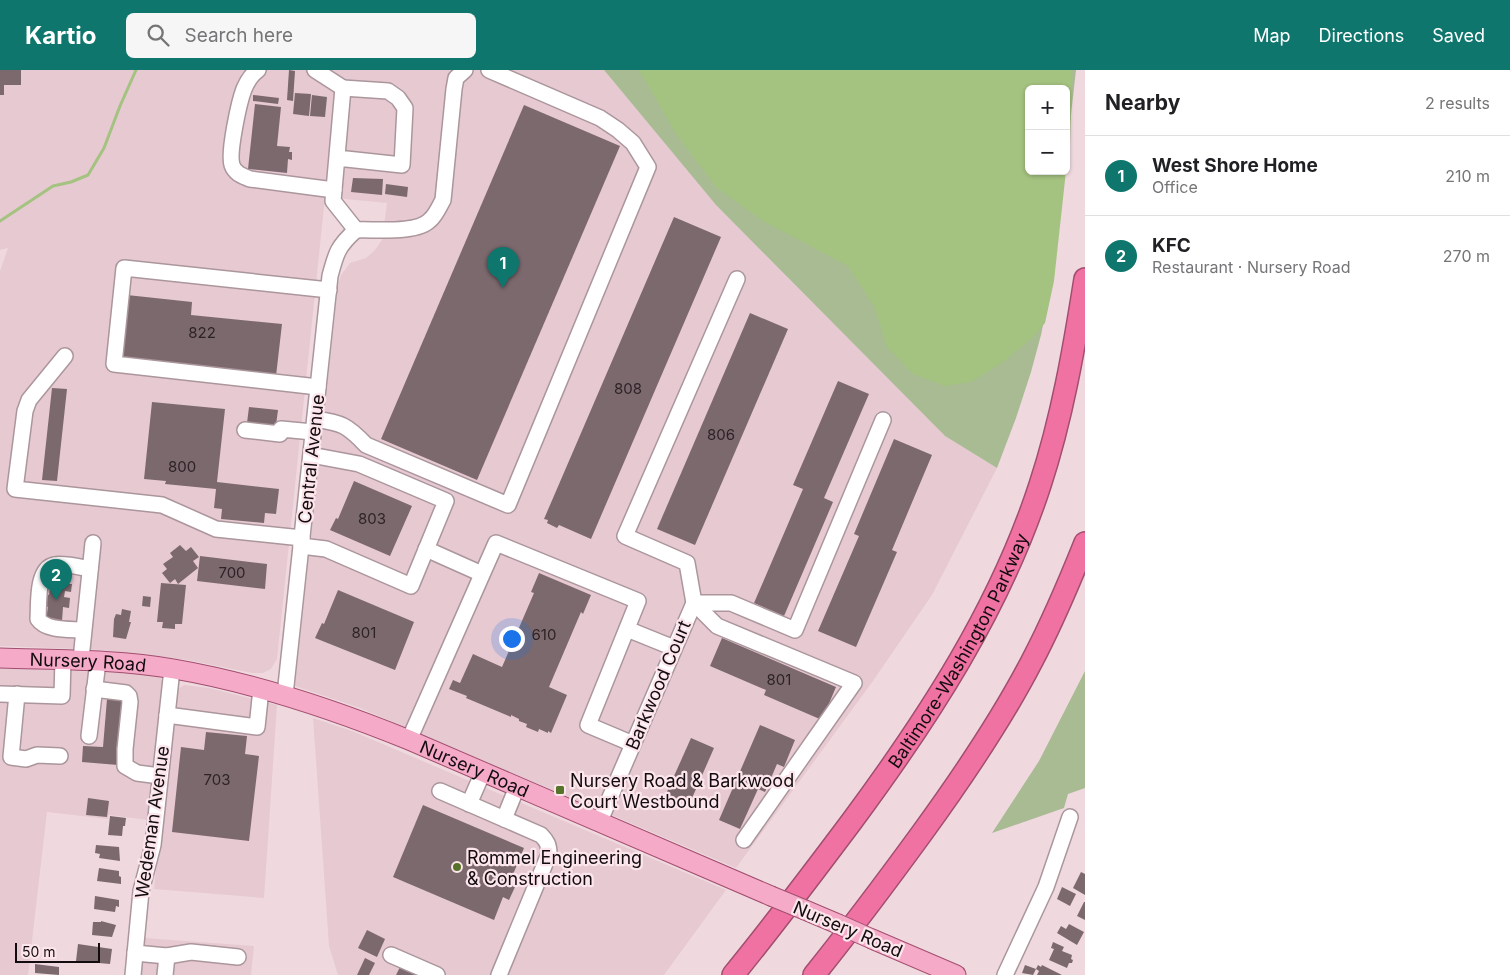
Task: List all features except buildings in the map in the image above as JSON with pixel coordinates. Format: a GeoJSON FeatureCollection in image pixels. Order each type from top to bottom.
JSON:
{"type":"FeatureCollection","features":[{"type":"Feature","properties":{"kind":"highway","name":"Baltimore-Washington Parkway"},"geometry":{"type":"LineString","coordinates":[[733,975],[775,923],[892,767],[938,699],[979,627],[1010,561],[1042,478],[1055,434],[1068,377],[1085,279]]}},
{"type":"Feature","properties":{"kind":"highway"},"geometry":{"type":"LineString","coordinates":[[814,975],[896,869],[992,732],[1032,661],[1069,586],[1085,543]]}},
{"type":"Feature","properties":{"kind":"main road","name":"Nursery Road"},"geometry":{"type":"LineString","coordinates":[[0,658],[81,660],[172,669],[262,689],[355,718],[956,975]]}},
{"type":"Feature","properties":{"kind":"street"},"geometry":{"type":"LineString","coordinates":[[258,70],[244,88],[238,113],[232,166],[239,174],[250,179],[334,190]]}},
{"type":"Feature","properties":{"kind":"street"},"geometry":{"type":"LineString","coordinates":[[314,70],[343,88],[388,91],[398,98],[405,108],[402,165],[337,158]]}},
{"type":"Feature","properties":{"kind":"street"},"geometry":{"type":"LineString","coordinates":[[343,88],[333,201],[356,230],[404,229],[422,226],[430,221],[443,200],[454,89],[456,78],[465,70]]}},
{"type":"Feature","properties":{"kind":"street"},"geometry":{"type":"LineString","coordinates":[[245,430],[280,434],[281,429],[343,424],[353,431],[366,445],[508,505],[648,167],[633,143],[600,118],[488,70]]}},
{"type":"Feature","properties":{"kind":"street","name":"Central Avenue"},"geometry":{"type":"LineString","coordinates":[[285,696],[329,290],[336,254],[343,241],[356,230]]}},
{"type":"Feature","properties":{"kind":"street"},"geometry":{"type":"LineString","coordinates":[[318,387],[114,364],[124,268],[329,290]]}},
{"type":"Feature","properties":{"kind":"street"},"geometry":{"type":"LineString","coordinates":[[737,279],[625,536],[687,563],[694,603],[717,626],[854,683],[744,840]]}},
{"type":"Feature","properties":{"kind":"street"},"geometry":{"type":"LineString","coordinates":[[65,356],[29,400],[25,411],[14,489],[162,505],[216,529],[302,542],[326,549],[411,586],[446,501],[359,464],[311,455]]}},
{"type":"Feature","properties":{"kind":"street"},"geometry":{"type":"LineString","coordinates":[[694,603],[730,603],[795,630],[883,420]]}},
{"type":"Feature","properties":{"kind":"street"},"geometry":{"type":"LineString","coordinates":[[0,694],[62,696],[81,660],[93,543]]}},
{"type":"Feature","properties":{"kind":"street"},"geometry":{"type":"LineString","coordinates":[[409,740],[496,543],[638,601],[588,725],[633,744]]}},
{"type":"Feature","properties":{"kind":"street"},"geometry":{"type":"LineString","coordinates":[[426,549],[482,574]]}},
{"type":"Feature","properties":{"kind":"street"},"geometry":{"type":"LineString","coordinates":[[83,630],[47,627],[41,624],[38,620],[41,578],[48,567],[53,565],[90,569]]}},
{"type":"Feature","properties":{"kind":"street","name":"Barkwood Court"},"geometry":{"type":"LineString","coordinates":[[599,823],[694,603]]}},
{"type":"Feature","properties":{"kind":"street"},"geometry":{"type":"LineString","coordinates":[[627,629],[674,648]]}},
{"type":"Feature","properties":{"kind":"street"},"geometry":{"type":"LineString","coordinates":[[81,660],[94,689],[89,736]]}},
{"type":"Feature","properties":{"kind":"street","name":"Wedeman Avenue"},"geometry":{"type":"LineString","coordinates":[[133,975],[141,891],[153,845],[172,669]]}},
{"type":"Feature","properties":{"kind":"street"},"geometry":{"type":"LineString","coordinates":[[94,689],[126,693],[129,696],[125,766],[137,773],[160,776]]}},
{"type":"Feature","properties":{"kind":"street"},"geometry":{"type":"LineString","coordinates":[[167,715],[257,727],[262,689]]}},
{"type":"Feature","properties":{"kind":"street"},"geometry":{"type":"LineString","coordinates":[[16,694],[5,757],[26,759],[37,755],[60,756]]}},
{"type":"Feature","properties":{"kind":"street"},"geometry":{"type":"LineString","coordinates":[[469,804],[482,772]]}},
{"type":"Feature","properties":{"kind":"street"},"geometry":{"type":"LineString","coordinates":[[504,819],[517,787]]}},
{"type":"Feature","properties":{"kind":"street"},"geometry":{"type":"LineString","coordinates":[[440,791],[541,835],[547,841],[549,847],[549,854],[499,975]]}},
{"type":"Feature","properties":{"kind":"street"},"geometry":{"type":"LineString","coordinates":[[1005,975],[1046,888],[1070,817]]}},
{"type":"Feature","properties":{"kind":"street"},"geometry":{"type":"LineString","coordinates":[[135,953],[167,956],[191,952],[238,958]]}},
{"type":"Feature","properties":{"kind":"street"},"geometry":{"type":"LineString","coordinates":[[391,955],[437,975]]}},
{"type":"Feature","properties":{"kind":"street"},"geometry":{"type":"LineString","coordinates":[[165,975],[167,956]]}},
{"type":"Feature","properties":{"kind":"shaded area"},"geometry":{"type":"Polygon","coordinates":[[[0,70],[604,70],[716,205],[945,436],[997,468],[932,595],[873,681],[736,868],[360,708],[295,686],[338,286],[341,275],[350,263],[366,258],[382,240],[387,203],[325,197],[277,659],[271,669],[263,673],[252,673],[188,660],[102,650],[0,646],[0,271],[8,248],[0,250],[0,70]]]}},
{"type":"Feature","properties":{"kind":"shaded area"},"geometry":{"type":"Polygon","coordinates":[[[604,70],[1076,70],[1070,123],[1070,85],[1025,85],[1025,175],[1030,175],[1054,271],[1041,335],[1031,372],[997,468],[945,436],[716,205],[604,70]]]}},
{"type":"Feature","properties":{"kind":"shaded area"},"geometry":{"type":"Polygon","coordinates":[[[639,70],[1072,70],[1070,144],[1070,85],[1025,85],[1025,175],[1066,175],[1054,281],[1045,323],[1030,340],[1002,363],[971,382],[945,386],[913,374],[887,347],[875,308],[848,266],[763,221],[716,187],[677,135],[639,70]]]}},
{"type":"Feature","properties":{"kind":"shaded area"},"geometry":{"type":"Polygon","coordinates":[[[0,668],[155,674],[162,681],[148,820],[109,815],[108,819],[47,812],[28,975],[0,975],[0,668]]]}},
{"type":"Feature","properties":{"kind":"shaded area"},"geometry":{"type":"Polygon","coordinates":[[[1085,671],[1085,788],[1068,794],[1064,808],[992,833],[1039,761],[1085,671]]]}},
{"type":"Feature","properties":{"kind":"shaded area"},"geometry":{"type":"Polygon","coordinates":[[[184,685],[209,688],[277,705],[264,898],[154,889],[174,698],[178,689],[184,685]]]}},
{"type":"Feature","properties":{"kind":"shaded area"},"geometry":{"type":"Polygon","coordinates":[[[313,718],[352,731],[726,890],[664,975],[338,975],[329,946],[313,718]]]}},
{"type":"Feature","properties":{"kind":"shaded area"},"geometry":{"type":"Polygon","coordinates":[[[145,938],[254,946],[251,975],[141,975],[145,938]]]}},
{"type":"Feature","properties":{"kind":"waterway"},"geometry":{"type":"LineString","coordinates":[[0,221],[53,186],[71,182],[88,175],[104,148],[136,70]]}},
{"type":"Feature","properties":{"kind":"place","name":"West Shore Home"},"geometry":{"type":"Point","coordinates":[503,288]}},
{"type":"Feature","properties":{"kind":"place","name":"KFC"},"geometry":{"type":"Point","coordinates":[56,600]}},
{"type":"Feature","properties":{"kind":"place","name":"Nursery Road & Barkwood Court Westbound"},"geometry":{"type":"Point","coordinates":[560,790]}},
{"type":"Feature","properties":{"kind":"place","name":"Rommel Engineering & Construction"},"geometry":{"type":"Point","coordinates":[457,867]}}]}
